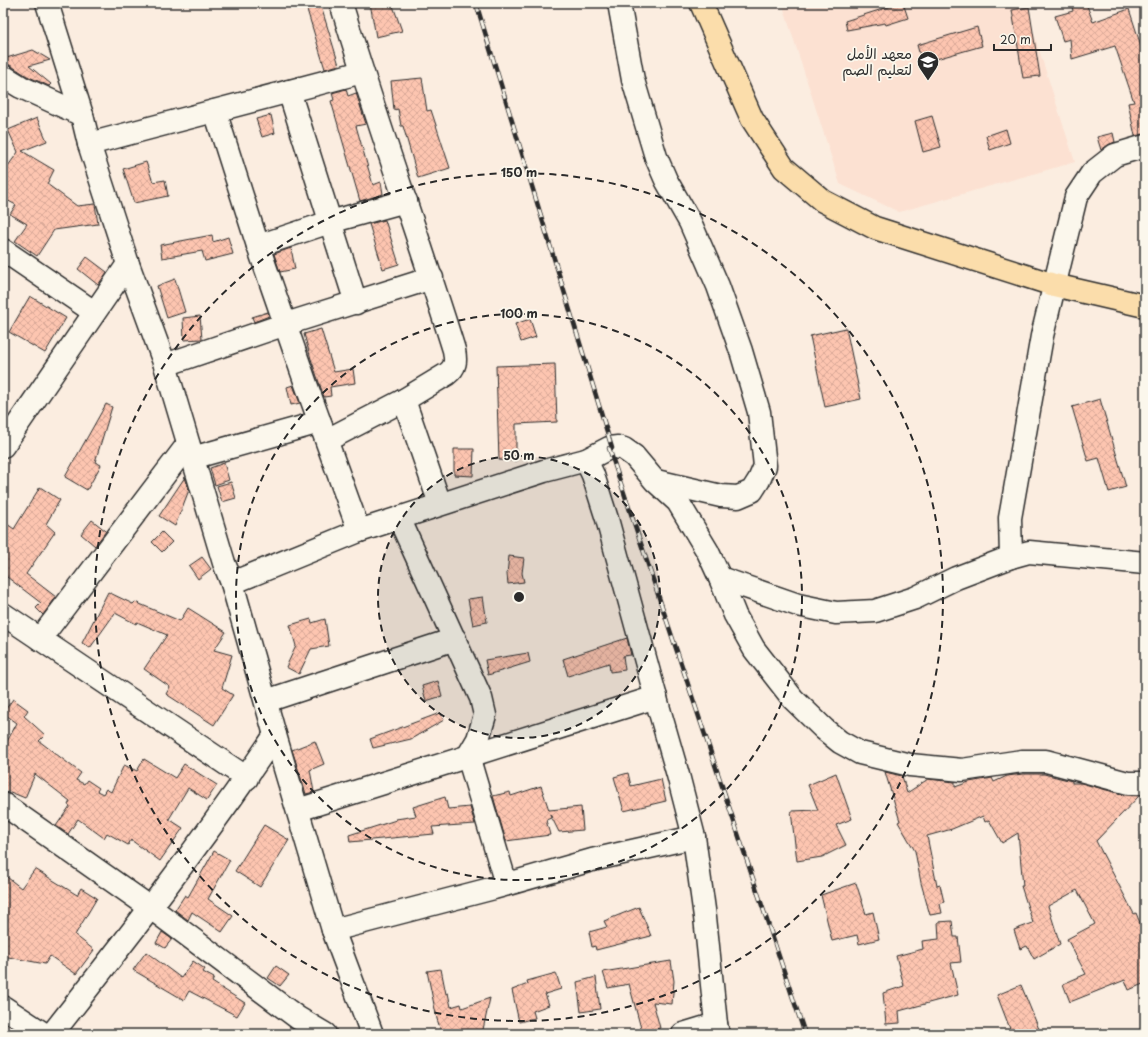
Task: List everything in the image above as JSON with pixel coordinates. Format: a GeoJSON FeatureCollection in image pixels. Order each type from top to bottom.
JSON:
{"type":"FeatureCollection","features":[{"type":"Feature","properties":{"kind":"main road"},"geometry":{"type":"LineString","coordinates":[[701,3],[752,119],[784,168],[823,201],[875,228],[1054,285],[1145,306]]}},
{"type":"Feature","properties":{"kind":"street"},"geometry":{"type":"LineString","coordinates":[[47,3],[82,115],[89,144],[128,264],[165,365],[224,563],[232,583],[333,930],[372,1034]]}},
{"type":"Feature","properties":{"kind":"street"},"geometry":{"type":"LineString","coordinates":[[40,639],[190,451],[323,431],[404,400],[447,374],[455,366],[456,360],[454,350],[432,278],[362,72],[341,3]]}},
{"type":"Feature","properties":{"kind":"street"},"geometry":{"type":"LineString","coordinates":[[619,3],[633,80],[656,157],[666,180],[690,222],[715,279],[742,351],[759,412],[765,466],[752,491],[738,497],[721,496],[655,481]]}},
{"type":"Feature","properties":{"kind":"street"},"geometry":{"type":"LineString","coordinates":[[89,144],[362,72]]}},
{"type":"Feature","properties":{"kind":"street"},"geometry":{"type":"LineString","coordinates":[[3,76],[22,87],[82,115]]}},
{"type":"Feature","properties":{"kind":"street"},"geometry":{"type":"LineString","coordinates":[[289,91],[356,303]]}},
{"type":"Feature","properties":{"kind":"street"},"geometry":{"type":"LineString","coordinates":[[215,111],[258,246],[359,531]]}},
{"type":"Feature","properties":{"kind":"street"},"geometry":{"type":"LineString","coordinates":[[1011,557],[1010,518],[1042,336],[1076,197],[1092,173],[1115,155],[1145,146]]}},
{"type":"Feature","properties":{"kind":"street"},"geometry":{"type":"LineString","coordinates":[[258,246],[330,222],[406,201]]}},
{"type":"Feature","properties":{"kind":"street"},"geometry":{"type":"LineString","coordinates":[[3,250],[94,312]]}},
{"type":"Feature","properties":{"kind":"street"},"geometry":{"type":"LineString","coordinates":[[5,439],[128,264]]}},
{"type":"Feature","properties":{"kind":"street"},"geometry":{"type":"LineString","coordinates":[[165,365],[286,324],[432,278]]}},
{"type":"Feature","properties":{"kind":"street"},"geometry":{"type":"LineString","coordinates":[[404,400],[440,504]]}},
{"type":"Feature","properties":{"kind":"street"},"geometry":{"type":"LineString","coordinates":[[232,583],[359,531],[544,471],[586,460],[609,448],[618,447],[634,456],[655,481],[678,502],[708,552],[734,615],[754,649],[793,699],[824,729],[840,742],[860,753],[910,765],[962,770],[1022,761],[1046,761],[1128,783],[1145,783]]}},
{"type":"Feature","properties":{"kind":"street"},"geometry":{"type":"LineString","coordinates":[[586,460],[593,474],[607,520],[694,837],[705,917],[717,1029],[683,1034]]}},
{"type":"Feature","properties":{"kind":"street"},"geometry":{"type":"LineString","coordinates":[[399,518],[481,698],[485,715],[478,739],[468,756],[506,884]]}},
{"type":"Feature","properties":{"kind":"street"},"geometry":{"type":"LineString","coordinates":[[720,578],[798,605],[836,613],[875,611],[915,598],[956,578],[1011,557],[1029,552],[1145,563]]}},
{"type":"Feature","properties":{"kind":"street"},"geometry":{"type":"LineString","coordinates":[[3,614],[247,778]]}},
{"type":"Feature","properties":{"kind":"street"},"geometry":{"type":"LineString","coordinates":[[266,701],[455,639]]}},
{"type":"Feature","properties":{"kind":"street"},"geometry":{"type":"LineString","coordinates":[[298,810],[656,697]]}},
{"type":"Feature","properties":{"kind":"street"},"geometry":{"type":"LineString","coordinates":[[52,1034],[151,908],[247,778],[275,735]]}},
{"type":"Feature","properties":{"kind":"street"},"geometry":{"type":"LineString","coordinates":[[3,804],[151,908],[298,1018],[325,1034]]}},
{"type":"Feature","properties":{"kind":"street"},"geometry":{"type":"LineString","coordinates":[[333,930],[592,860],[694,837]]}},
{"type":"Feature","properties":{"kind":"street"},"geometry":{"type":"LineString","coordinates":[[3,1007],[44,1034]]}},
{"type":"Feature","properties":{"kind":"shaded area","name":"معهد الأمل لتعليم الصم"},"geometry":{"type":"Polygon","coordinates":[[[782,3],[1024,3],[1075,162],[899,212],[840,184],[782,3]]]}},
{"type":"Feature","properties":{"kind":"building"},"geometry":{"type":"Polygon","coordinates":[[[305,3],[320,3],[339,65],[325,69],[305,3]]]}},
{"type":"Feature","properties":{"kind":"building"},"geometry":{"type":"Polygon","coordinates":[[[370,3],[392,3],[402,31],[376,37],[370,3]]]}},
{"type":"Feature","properties":{"kind":"building"},"geometry":{"type":"Polygon","coordinates":[[[903,3],[908,18],[886,25],[885,23],[847,30],[845,21],[903,3]]]}},
{"type":"Feature","properties":{"kind":"building"},"geometry":{"type":"Polygon","coordinates":[[[1071,3],[1086,3],[1093,22],[1129,9],[1145,58],[1145,134],[1135,136],[1128,103],[1134,102],[1115,46],[1072,59],[1070,39],[1063,41],[1055,16],[1073,11],[1071,3]]]}},
{"type":"Feature","properties":{"kind":"building"},"geometry":{"type":"Polygon","coordinates":[[[1029,7],[1040,76],[1023,78],[1012,10],[1029,7]]]}},
{"type":"Feature","properties":{"kind":"building"},"geometry":{"type":"Polygon","coordinates":[[[977,27],[982,46],[922,63],[917,45],[977,27]]]}},
{"type":"Feature","properties":{"kind":"building"},"geometry":{"type":"Polygon","coordinates":[[[33,50],[50,60],[29,66],[51,84],[49,86],[27,76],[10,65],[3,64],[3,59],[33,50]]]}},
{"type":"Feature","properties":{"kind":"building"},"geometry":{"type":"Polygon","coordinates":[[[422,78],[427,111],[431,110],[450,168],[418,178],[403,126],[401,126],[398,109],[394,110],[391,81],[422,78]]]}},
{"type":"Feature","properties":{"kind":"building"},"geometry":{"type":"Polygon","coordinates":[[[346,89],[348,96],[356,93],[366,124],[356,126],[373,185],[381,182],[383,194],[360,201],[331,101],[334,100],[332,93],[346,89]]]}},
{"type":"Feature","properties":{"kind":"building"},"geometry":{"type":"Polygon","coordinates":[[[271,115],[275,133],[262,137],[256,119],[271,115]]]}},
{"type":"Feature","properties":{"kind":"building"},"geometry":{"type":"Polygon","coordinates":[[[932,116],[941,147],[923,152],[915,121],[932,116]]]}},
{"type":"Feature","properties":{"kind":"building"},"geometry":{"type":"Polygon","coordinates":[[[37,118],[47,141],[22,151],[54,170],[47,184],[77,206],[95,204],[98,224],[54,230],[37,256],[15,241],[27,224],[10,214],[16,205],[3,198],[3,173],[18,152],[8,130],[37,118]]]}},
{"type":"Feature","properties":{"kind":"building"},"geometry":{"type":"Polygon","coordinates":[[[1006,129],[1010,143],[990,150],[986,136],[1006,129]]]}},
{"type":"Feature","properties":{"kind":"building"},"geometry":{"type":"Polygon","coordinates":[[[1113,133],[1115,142],[1101,150],[1097,137],[1113,133]]]}},
{"type":"Feature","properties":{"kind":"building"},"geometry":{"type":"Polygon","coordinates":[[[146,162],[153,182],[165,180],[168,196],[134,203],[123,169],[146,162]]]}},
{"type":"Feature","properties":{"kind":"building"},"geometry":{"type":"Polygon","coordinates":[[[385,220],[399,264],[383,269],[369,224],[385,220]]]}},
{"type":"Feature","properties":{"kind":"building"},"geometry":{"type":"Polygon","coordinates":[[[212,235],[213,242],[228,237],[233,254],[205,261],[202,251],[162,258],[160,245],[212,235]]]}},
{"type":"Feature","properties":{"kind":"building"},"geometry":{"type":"Polygon","coordinates":[[[291,248],[295,269],[280,272],[274,254],[291,248]]]}},
{"type":"Feature","properties":{"kind":"building"},"geometry":{"type":"Polygon","coordinates":[[[87,257],[107,272],[98,285],[78,269],[87,257]]]}},
{"type":"Feature","properties":{"kind":"building"},"geometry":{"type":"Polygon","coordinates":[[[175,279],[185,312],[167,318],[157,286],[175,279]]]}},
{"type":"Feature","properties":{"kind":"building"},"geometry":{"type":"Polygon","coordinates":[[[30,296],[66,318],[45,353],[9,332],[30,296]]]}},
{"type":"Feature","properties":{"kind":"building"},"geometry":{"type":"Polygon","coordinates":[[[268,312],[269,316],[254,322],[252,317],[268,312]]]}},
{"type":"Feature","properties":{"kind":"building"},"geometry":{"type":"Polygon","coordinates":[[[200,316],[202,339],[184,340],[183,318],[200,316]]]}},
{"type":"Feature","properties":{"kind":"building"},"geometry":{"type":"Polygon","coordinates":[[[530,319],[536,337],[521,342],[515,324],[530,319]]]}},
{"type":"Feature","properties":{"kind":"building"},"geometry":{"type":"Polygon","coordinates":[[[846,328],[861,399],[825,407],[810,336],[846,328]]]}},
{"type":"Feature","properties":{"kind":"building"},"geometry":{"type":"Polygon","coordinates":[[[321,329],[334,372],[353,369],[355,383],[330,387],[331,396],[324,397],[304,334],[321,329]]]}},
{"type":"Feature","properties":{"kind":"building"},"geometry":{"type":"Polygon","coordinates":[[[555,364],[557,422],[516,424],[516,461],[499,460],[496,366],[555,364]]]}},
{"type":"Feature","properties":{"kind":"building"},"geometry":{"type":"Polygon","coordinates":[[[293,385],[300,403],[291,405],[287,387],[293,385]]]}},
{"type":"Feature","properties":{"kind":"building"},"geometry":{"type":"Polygon","coordinates":[[[1100,399],[1126,487],[1109,492],[1099,458],[1088,461],[1072,407],[1100,399]]]}},
{"type":"Feature","properties":{"kind":"building"},"geometry":{"type":"Polygon","coordinates":[[[106,404],[112,407],[95,462],[101,465],[87,490],[65,477],[106,404]]]}},
{"type":"Feature","properties":{"kind":"building"},"geometry":{"type":"Polygon","coordinates":[[[454,449],[474,449],[473,476],[454,475],[454,449]]]}},
{"type":"Feature","properties":{"kind":"building"},"geometry":{"type":"Polygon","coordinates":[[[224,463],[229,480],[215,485],[210,468],[224,463]]]}},
{"type":"Feature","properties":{"kind":"building"},"geometry":{"type":"Polygon","coordinates":[[[185,477],[189,490],[175,526],[159,516],[185,477]]]}},
{"type":"Feature","properties":{"kind":"building"},"geometry":{"type":"Polygon","coordinates":[[[231,482],[236,498],[222,502],[217,486],[231,482]]]}},
{"type":"Feature","properties":{"kind":"building"},"geometry":{"type":"Polygon","coordinates":[[[40,487],[60,500],[46,524],[55,532],[26,574],[56,597],[43,615],[36,608],[41,603],[3,574],[3,521],[14,529],[40,487]]]}},
{"type":"Feature","properties":{"kind":"building"},"geometry":{"type":"Polygon","coordinates":[[[92,520],[106,531],[95,546],[81,534],[92,520]]]}},
{"type":"Feature","properties":{"kind":"building"},"geometry":{"type":"Polygon","coordinates":[[[162,532],[172,542],[162,552],[152,542],[162,532]]]}},
{"type":"Feature","properties":{"kind":"building"},"geometry":{"type":"Polygon","coordinates":[[[509,556],[524,558],[522,573],[524,582],[508,584],[507,574],[509,556]]]}},
{"type":"Feature","properties":{"kind":"building"},"geometry":{"type":"Polygon","coordinates":[[[202,557],[211,569],[198,579],[189,566],[202,557]]]}},
{"type":"Feature","properties":{"kind":"building"},"geometry":{"type":"Polygon","coordinates":[[[108,592],[133,604],[135,602],[180,621],[188,608],[226,632],[214,650],[232,655],[222,688],[233,695],[214,725],[166,694],[170,687],[144,669],[167,635],[137,622],[136,624],[115,613],[90,648],[82,643],[108,592]]]}},
{"type":"Feature","properties":{"kind":"building"},"geometry":{"type":"Polygon","coordinates":[[[483,597],[487,622],[473,625],[468,599],[483,597]]]}},
{"type":"Feature","properties":{"kind":"building"},"geometry":{"type":"Polygon","coordinates":[[[311,619],[312,623],[325,619],[329,646],[311,649],[299,674],[286,667],[296,646],[290,625],[311,619]]]}},
{"type":"Feature","properties":{"kind":"building"},"geometry":{"type":"Polygon","coordinates":[[[627,638],[631,655],[623,656],[625,670],[610,672],[609,663],[568,676],[563,659],[627,638]]]}},
{"type":"Feature","properties":{"kind":"building"},"geometry":{"type":"Polygon","coordinates":[[[528,653],[530,662],[488,675],[485,660],[528,653]]]}},
{"type":"Feature","properties":{"kind":"building"},"geometry":{"type":"Polygon","coordinates":[[[438,681],[442,696],[426,701],[422,686],[438,681]]]}},
{"type":"Feature","properties":{"kind":"building"},"geometry":{"type":"Polygon","coordinates":[[[13,699],[28,710],[24,716],[45,735],[39,741],[81,773],[76,780],[84,784],[87,780],[99,788],[97,791],[103,794],[106,789],[111,792],[124,765],[137,771],[144,759],[175,778],[184,764],[217,785],[207,800],[188,788],[169,819],[183,828],[160,861],[131,840],[128,845],[107,833],[104,838],[78,819],[68,834],[56,826],[70,806],[68,805],[70,801],[35,774],[25,798],[3,789],[3,749],[17,723],[3,713],[13,699]]]}},
{"type":"Feature","properties":{"kind":"building"},"geometry":{"type":"Polygon","coordinates":[[[440,713],[444,720],[411,739],[373,748],[370,739],[440,713]]]}},
{"type":"Feature","properties":{"kind":"building"},"geometry":{"type":"Polygon","coordinates":[[[315,741],[324,764],[310,770],[314,792],[306,794],[292,750],[315,741]]]}},
{"type":"Feature","properties":{"kind":"building"},"geometry":{"type":"Polygon","coordinates":[[[885,772],[902,776],[907,793],[928,779],[955,782],[955,787],[969,782],[992,778],[994,782],[1007,776],[1044,774],[1072,781],[1072,783],[1081,783],[1125,795],[1139,796],[1096,841],[1134,914],[1136,913],[1145,935],[1145,983],[1129,990],[1125,980],[1070,1002],[1063,984],[1086,974],[1067,939],[1095,924],[1077,890],[1048,906],[1060,944],[1034,959],[1027,946],[1020,949],[1014,930],[1033,923],[1021,886],[1023,886],[1018,833],[1002,843],[989,820],[985,822],[983,816],[952,829],[927,836],[937,886],[940,885],[944,902],[940,904],[942,913],[930,915],[921,883],[915,851],[898,822],[900,821],[885,772]]]}},
{"type":"Feature","properties":{"kind":"building"},"geometry":{"type":"Polygon","coordinates":[[[628,773],[631,786],[661,779],[666,801],[624,811],[614,777],[628,773]]]}},
{"type":"Feature","properties":{"kind":"building"},"geometry":{"type":"Polygon","coordinates":[[[836,773],[852,819],[836,825],[846,845],[822,857],[797,861],[791,811],[818,810],[808,785],[836,773]]]}},
{"type":"Feature","properties":{"kind":"building"},"geometry":{"type":"Polygon","coordinates":[[[541,786],[549,810],[581,807],[583,830],[559,832],[550,814],[551,818],[546,820],[550,835],[506,841],[493,796],[510,792],[511,796],[541,786]]]}},
{"type":"Feature","properties":{"kind":"building"},"geometry":{"type":"Polygon","coordinates":[[[445,797],[448,809],[470,807],[475,824],[432,827],[434,834],[350,842],[349,835],[396,819],[416,816],[413,807],[445,797]]]}},
{"type":"Feature","properties":{"kind":"building"},"geometry":{"type":"Polygon","coordinates":[[[264,825],[289,840],[260,887],[235,871],[264,825]]]}},
{"type":"Feature","properties":{"kind":"building"},"geometry":{"type":"Polygon","coordinates":[[[214,851],[230,860],[208,899],[233,916],[222,932],[192,912],[188,920],[175,910],[185,895],[188,897],[214,851]]]}},
{"type":"Feature","properties":{"kind":"building"},"geometry":{"type":"Polygon","coordinates":[[[35,869],[77,895],[81,888],[97,898],[75,935],[94,950],[76,974],[50,956],[45,964],[3,956],[3,874],[21,888],[35,869]]]}},
{"type":"Feature","properties":{"kind":"building"},"geometry":{"type":"Polygon","coordinates":[[[856,883],[866,914],[873,912],[879,939],[859,944],[857,935],[832,941],[821,895],[856,883]]]}},
{"type":"Feature","properties":{"kind":"building"},"geometry":{"type":"Polygon","coordinates":[[[639,907],[651,936],[596,950],[595,946],[592,947],[589,932],[607,927],[604,921],[639,907]]]}},
{"type":"Feature","properties":{"kind":"building"},"geometry":{"type":"Polygon","coordinates":[[[952,921],[954,937],[958,937],[961,962],[951,963],[958,995],[899,1011],[900,1023],[886,1024],[883,993],[904,986],[896,956],[923,949],[922,941],[939,939],[938,922],[952,921]]]}},
{"type":"Feature","properties":{"kind":"building"},"geometry":{"type":"Polygon","coordinates":[[[162,932],[172,939],[165,948],[156,943],[162,932]]]}},
{"type":"Feature","properties":{"kind":"building"},"geometry":{"type":"Polygon","coordinates":[[[146,952],[181,978],[193,961],[205,969],[203,972],[214,978],[212,982],[245,1003],[237,1016],[189,991],[184,1000],[133,970],[146,952]]]}},
{"type":"Feature","properties":{"kind":"building"},"geometry":{"type":"Polygon","coordinates":[[[671,961],[674,981],[672,1004],[653,1002],[660,1028],[642,1032],[629,984],[608,988],[603,972],[671,961]]]}},
{"type":"Feature","properties":{"kind":"building"},"geometry":{"type":"Polygon","coordinates":[[[276,966],[289,975],[280,986],[268,978],[276,966]]]}},
{"type":"Feature","properties":{"kind":"building"},"geometry":{"type":"Polygon","coordinates":[[[441,969],[446,994],[448,993],[451,1007],[461,1004],[462,1008],[490,998],[482,1034],[442,1034],[437,1019],[427,971],[441,969]]]}},
{"type":"Feature","properties":{"kind":"building"},"geometry":{"type":"Polygon","coordinates":[[[556,973],[561,989],[545,994],[549,1005],[533,1011],[535,1018],[519,1022],[512,990],[528,984],[527,981],[556,973]]]}},
{"type":"Feature","properties":{"kind":"building"},"geometry":{"type":"Polygon","coordinates":[[[596,977],[600,1009],[581,1012],[577,982],[596,977]]]}},
{"type":"Feature","properties":{"kind":"building"},"geometry":{"type":"Polygon","coordinates":[[[1021,985],[1041,1034],[1012,1034],[997,995],[1021,985]]]}},
{"type":"Feature","properties":{"kind":"railway"},"geometry":{"type":"LineString","coordinates":[[476,3],[612,448],[609,448],[805,1034]]}},
{"type":"Feature","properties":{"kind":"place","name":"معهد الأمل لتعليم الصم"},"geometry":{"type":"Point","coordinates":[928,82]}}]}
